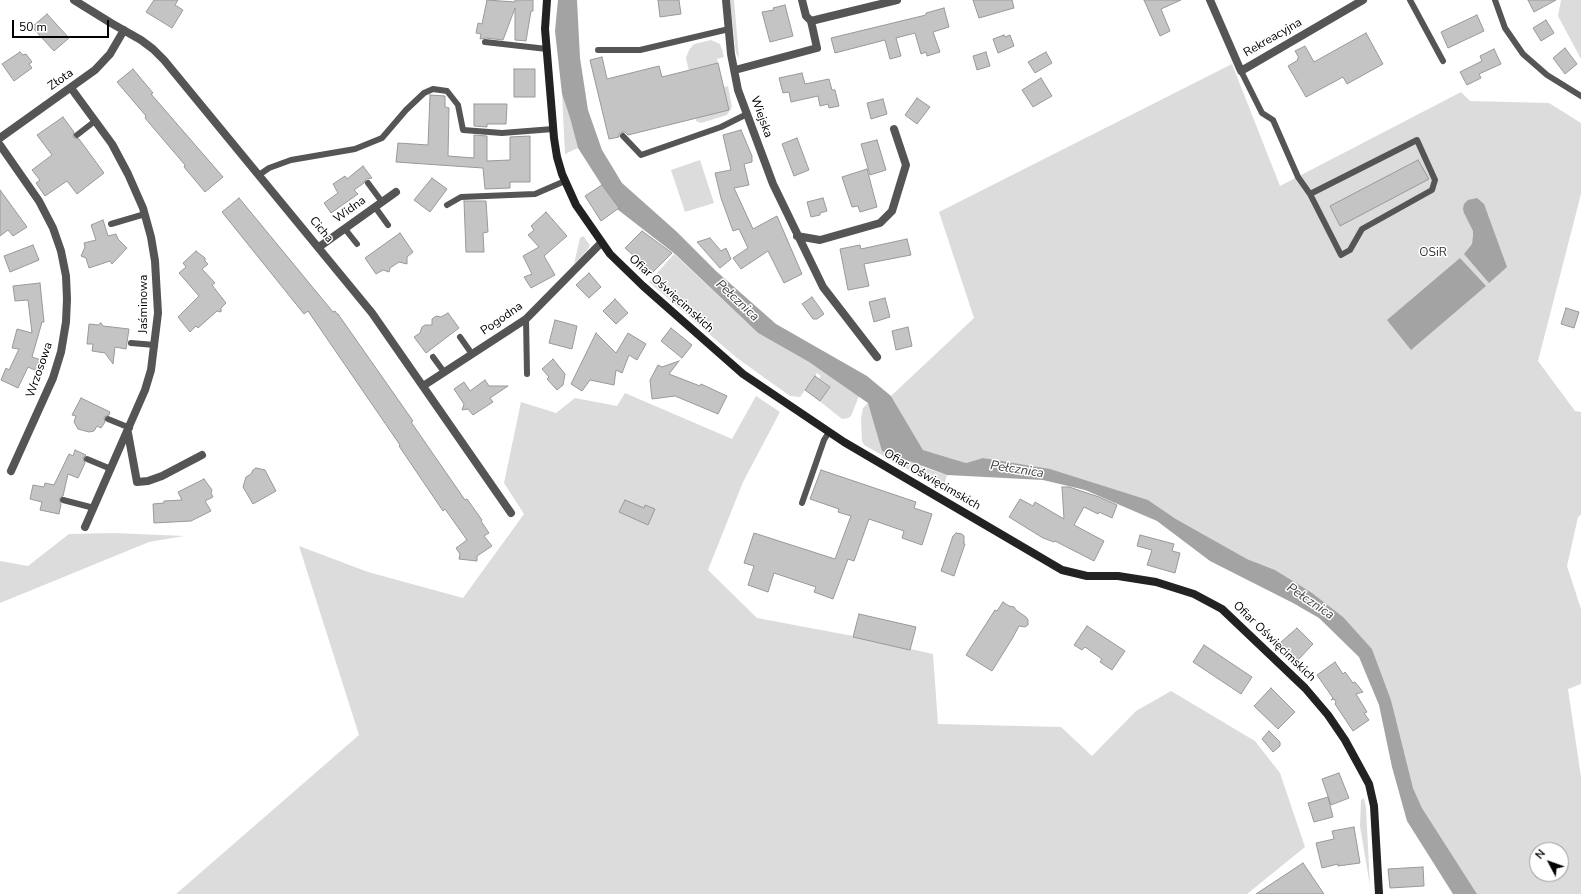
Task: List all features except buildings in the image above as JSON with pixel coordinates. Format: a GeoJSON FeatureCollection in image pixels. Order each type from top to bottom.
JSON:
{"type":"FeatureCollection","features":[{"type":"Feature","properties":{"kind":"street","name":"Cicha"},"geometry":{"type":"LineString","coordinates":[[74,0],[141,40],[154,49],[164,60],[372,313],[512,513]]}},
{"type":"Feature","properties":{"kind":"street","name":"Ofiar Oświęcimskich"},"geometry":{"type":"LineString","coordinates":[[547,0],[545,29],[553,129],[557,157],[565,181],[576,205],[610,254],[643,286],[743,374],[829,432],[890,470],[1062,570],[1087,576],[1118,576],[1156,582],[1194,594],[1222,609],[1306,688],[1328,715],[1345,740],[1369,784],[1374,806],[1379,894]]}},
{"type":"Feature","properties":{"kind":"street","name":"Wiejska"},"geometry":{"type":"LineString","coordinates":[[726,0],[734,70],[738,90],[773,184],[823,287],[877,357]]}},
{"type":"Feature","properties":{"kind":"street"},"geometry":{"type":"LineString","coordinates":[[734,70],[818,48],[811,21],[806,16],[802,0]]}},
{"type":"Feature","properties":{"kind":"street"},"geometry":{"type":"LineString","coordinates":[[811,21],[897,0]]}},
{"type":"Feature","properties":{"kind":"street","name":"Rekreacyjna"},"geometry":{"type":"LineString","coordinates":[[1210,0],[1241,71],[1363,0]]}},
{"type":"Feature","properties":{"kind":"street","name":"Złota"},"geometry":{"type":"LineString","coordinates":[[0,138],[71,88],[104,61],[124,30]]}},
{"type":"Feature","properties":{"kind":"street","name":"Jaśminowa"},"geometry":{"type":"LineString","coordinates":[[71,88],[112,144],[128,174],[151,236],[158,291],[156,345],[147,384],[129,430],[85,527]]}},
{"type":"Feature","properties":{"kind":"street"},"geometry":{"type":"LineString","coordinates":[[797,236],[820,240],[880,223],[892,211],[906,165],[894,129]]}},
{"type":"Feature","properties":{"kind":"street","name":"Wrzosowa"},"geometry":{"type":"LineString","coordinates":[[0,145],[39,200],[53,228],[61,251],[66,276],[67,299],[62,352],[53,378],[11,471]]}},
{"type":"Feature","properties":{"kind":"street","name":"Widna"},"geometry":{"type":"LineString","coordinates":[[319,248],[396,192]]}},
{"type":"Feature","properties":{"kind":"street","name":"Pogodna"},"geometry":{"type":"LineString","coordinates":[[423,386],[526,320],[601,242]]}},
{"type":"Feature","properties":{"kind":"street"},"geometry":{"type":"LineString","coordinates":[[129,430],[137,482],[148,481],[162,476],[202,455]]}},
{"type":"Feature","properties":{"kind":"lane"},"geometry":{"type":"LineString","coordinates":[[1410,0],[1443,60]]}},
{"type":"Feature","properties":{"kind":"lane"},"geometry":{"type":"LineString","coordinates":[[1495,0],[1506,28],[1523,54],[1547,75],[1581,96]]}},
{"type":"Feature","properties":{"kind":"lane"},"geometry":{"type":"LineString","coordinates":[[598,50],[640,50],[729,29]]}},
{"type":"Feature","properties":{"kind":"lane"},"geometry":{"type":"LineString","coordinates":[[485,42],[547,49]]}},
{"type":"Feature","properties":{"kind":"lane"},"geometry":{"type":"LineString","coordinates":[[1241,71],[1262,113],[1273,120],[1298,176],[1310,194],[1341,255],[1350,250],[1362,229],[1432,190],[1435,180],[1417,140],[1310,194]]}},
{"type":"Feature","properties":{"kind":"lane"},"geometry":{"type":"LineString","coordinates":[[259,175],[269,168],[291,160],[355,149],[382,138],[424,93],[433,89],[447,91],[458,105],[463,130],[502,133],[553,129]]}},
{"type":"Feature","properties":{"kind":"lane"},"geometry":{"type":"LineString","coordinates":[[623,136],[641,155],[722,127],[747,114]]}},
{"type":"Feature","properties":{"kind":"lane"},"geometry":{"type":"LineString","coordinates":[[77,135],[95,121]]}},
{"type":"Feature","properties":{"kind":"lane"},"geometry":{"type":"LineString","coordinates":[[447,205],[461,197],[535,194],[565,181]]}},
{"type":"Feature","properties":{"kind":"lane"},"geometry":{"type":"LineString","coordinates":[[368,183],[388,224]]}},
{"type":"Feature","properties":{"kind":"lane"},"geometry":{"type":"LineString","coordinates":[[111,224],[144,214]]}},
{"type":"Feature","properties":{"kind":"lane"},"geometry":{"type":"LineString","coordinates":[[345,229],[357,244]]}},
{"type":"Feature","properties":{"kind":"lane"},"geometry":{"type":"LineString","coordinates":[[526,320],[527,374]]}},
{"type":"Feature","properties":{"kind":"lane"},"geometry":{"type":"LineString","coordinates":[[460,337],[472,354]]}},
{"type":"Feature","properties":{"kind":"lane"},"geometry":{"type":"LineString","coordinates":[[131,343],[156,345]]}},
{"type":"Feature","properties":{"kind":"lane"},"geometry":{"type":"LineString","coordinates":[[433,356],[444,372]]}},
{"type":"Feature","properties":{"kind":"lane"},"geometry":{"type":"LineString","coordinates":[[108,419],[129,430]]}},
{"type":"Feature","properties":{"kind":"lane"},"geometry":{"type":"LineString","coordinates":[[802,504],[824,440],[829,432]]}},
{"type":"Feature","properties":{"kind":"lane"},"geometry":{"type":"LineString","coordinates":[[88,460],[111,469]]}},
{"type":"Feature","properties":{"kind":"lane"},"geometry":{"type":"LineString","coordinates":[[63,500],[94,508]]}},
{"type":"Feature","properties":{"kind":"green space"},"geometry":{"type":"Polygon","coordinates":[[[730,0],[734,0],[739,58],[736,53],[730,0]]]}},
{"type":"Feature","properties":{"kind":"green space"},"geometry":{"type":"Polygon","coordinates":[[[1561,0],[1581,0],[1581,59],[1558,16],[1561,0]]]}},
{"type":"Feature","properties":{"kind":"green space"},"geometry":{"type":"Polygon","coordinates":[[[711,40],[720,44],[724,57],[717,59],[718,63],[689,71],[686,58],[689,50],[694,44],[711,40]]]}},
{"type":"Feature","properties":{"kind":"green space","name":"OSiR"},"geometry":{"type":"Polygon","coordinates":[[[1232,64],[1280,186],[1461,92],[1470,101],[1549,103],[1581,123],[1581,194],[1538,361],[1575,411],[1581,412],[1581,515],[1578,517],[1567,566],[1581,609],[1581,684],[1568,689],[1581,777],[1581,894],[1477,894],[1422,808],[1413,788],[1391,700],[1372,649],[1275,570],[1247,559],[1176,519],[1148,500],[983,458],[966,463],[923,450],[891,396],[974,318],[939,212],[1232,64]]]}},
{"type":"Feature","properties":{"kind":"green space"},"geometry":{"type":"Polygon","coordinates":[[[728,86],[732,107],[727,115],[701,123],[696,121],[696,118],[729,110],[724,87],[728,86]]]}},
{"type":"Feature","properties":{"kind":"green space"},"geometry":{"type":"Polygon","coordinates":[[[562,94],[578,148],[565,154],[562,94]]]}},
{"type":"Feature","properties":{"kind":"green space"},"geometry":{"type":"Polygon","coordinates":[[[700,160],[714,203],[685,212],[671,170],[700,160]]]}},
{"type":"Feature","properties":{"kind":"green space"},"geometry":{"type":"Polygon","coordinates":[[[583,236],[590,245],[587,251],[574,264],[580,238],[583,236]]]}},
{"type":"Feature","properties":{"kind":"green space"},"geometry":{"type":"Polygon","coordinates":[[[674,254],[758,333],[809,362],[859,396],[851,416],[842,419],[812,395],[820,401],[830,387],[819,378],[821,376],[817,373],[800,397],[790,396],[737,358],[649,282],[674,254]]]}},
{"type":"Feature","properties":{"kind":"green space"},"geometry":{"type":"Polygon","coordinates":[[[625,393],[732,439],[756,396],[780,412],[743,482],[708,570],[757,618],[853,636],[933,654],[938,724],[1061,727],[1092,756],[1136,711],[1171,691],[1255,741],[1280,773],[1305,847],[1247,894],[176,894],[359,735],[299,546],[368,572],[463,598],[524,514],[504,483],[521,402],[556,413],[575,398],[617,406],[625,393]]]}},
{"type":"Feature","properties":{"kind":"green space"},"geometry":{"type":"Polygon","coordinates":[[[868,403],[873,417],[922,467],[947,475],[943,489],[864,445],[862,441],[861,418],[863,408],[868,403]]]}},
{"type":"Feature","properties":{"kind":"green space"},"geometry":{"type":"Polygon","coordinates":[[[114,533],[184,536],[149,542],[0,603],[0,561],[28,566],[69,534],[114,533]]]}},
{"type":"Feature","properties":{"kind":"green space"},"geometry":{"type":"Polygon","coordinates":[[[1364,798],[1366,808],[1370,886],[1360,826],[1361,800],[1364,798]]]}},
{"type":"Feature","properties":{"kind":"water","name":"Pełcznica"},"geometry":{"type":"Polygon","coordinates":[[[558,0],[577,0],[580,58],[588,110],[602,150],[622,183],[677,232],[716,271],[776,324],[867,376],[891,396],[923,450],[966,463],[983,458],[1050,469],[1148,500],[1176,519],[1247,559],[1275,570],[1312,593],[1343,617],[1372,649],[1391,700],[1413,788],[1422,808],[1477,894],[1453,894],[1407,821],[1392,767],[1379,705],[1359,657],[1319,618],[1293,603],[1210,561],[1157,521],[1085,490],[1043,480],[947,475],[882,451],[868,403],[809,362],[758,333],[675,254],[617,209],[578,148],[562,94],[555,31],[558,0]]]}},
{"type":"Feature","properties":{"kind":"water"},"geometry":{"type":"Polygon","coordinates":[[[1477,198],[1484,204],[1507,267],[1489,283],[1464,254],[1472,244],[1473,231],[1464,213],[1464,204],[1468,200],[1477,198]]]}},
{"type":"Feature","properties":{"kind":"water"},"geometry":{"type":"Polygon","coordinates":[[[1460,258],[1486,286],[1411,350],[1387,320],[1460,258]]]}}]}
